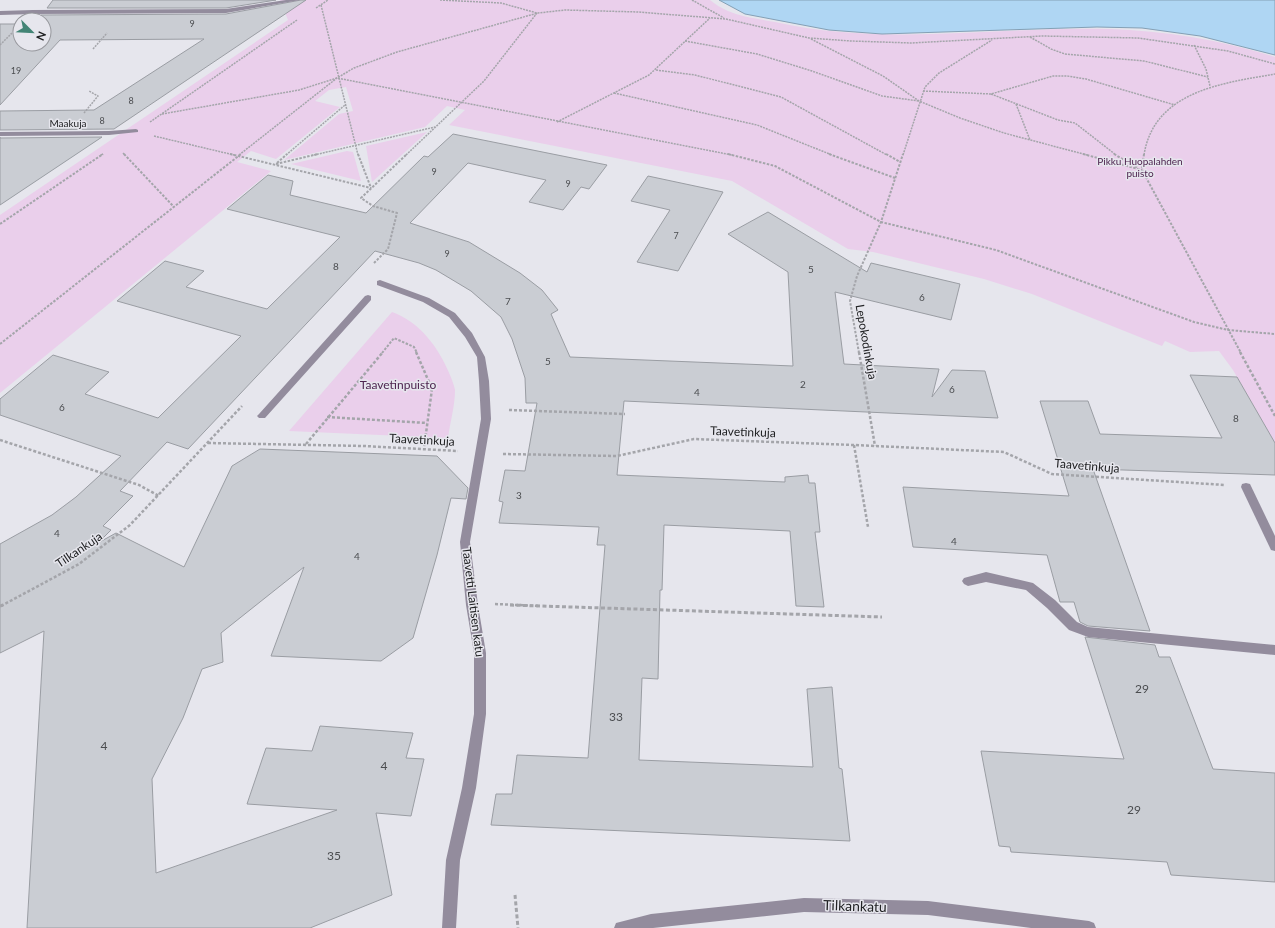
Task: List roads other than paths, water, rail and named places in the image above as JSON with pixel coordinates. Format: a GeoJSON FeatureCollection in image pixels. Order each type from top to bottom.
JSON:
{"type":"FeatureCollection","features":[{"type":"Feature","properties":{"kind":"street"},"geometry":{"type":"LineString","coordinates":[[0,13],[226,11],[296,0]]}},
{"type":"Feature","properties":{"kind":"street","name":"Maakuja"},"geometry":{"type":"LineString","coordinates":[[0,134],[109,133],[136,131]]}},
{"type":"Feature","properties":{"kind":"street","name":"Taavetti Laitisen katu"},"geometry":{"type":"LineString","coordinates":[[380,283],[426,300],[452,315],[469,335],[481,357],[484,381],[486,419],[465,542],[472,605],[480,653],[480,714],[469,788],[453,860],[449,928]]}},
{"type":"Feature","properties":{"kind":"street"},"geometry":{"type":"LineString","coordinates":[[262,416],[368,298]]}},
{"type":"Feature","properties":{"kind":"street"},"geometry":{"type":"LineString","coordinates":[[1246,487],[1275,547]]}},
{"type":"Feature","properties":{"kind":"street"},"geometry":{"type":"LineString","coordinates":[[968,581],[986,577],[1029,586],[1051,604],[1073,626],[1088,632],[1275,650]]}},
{"type":"Feature","properties":{"kind":"street","name":"Tilkankatu"},"geometry":{"type":"LineString","coordinates":[[621,928],[651,921],[804,905],[928,908],[1090,928]]}},
{"type":"Feature","properties":{"kind":"water"},"geometry":{"type":"Polygon","coordinates":[[[719,0],[1275,0],[1275,55],[1200,36],[1142,28],[1097,27],[882,34],[829,30],[745,14],[719,0]]]}},
{"type":"Feature","properties":{"kind":"park label","name":"Pikku Huopalahden puisto"},"geometry":{"type":"Point","coordinates":[1140,166]}},
{"type":"Feature","properties":{"kind":"park label","name":"Taavetinpuisto"},"geometry":{"type":"Point","coordinates":[398,385]}}]}
